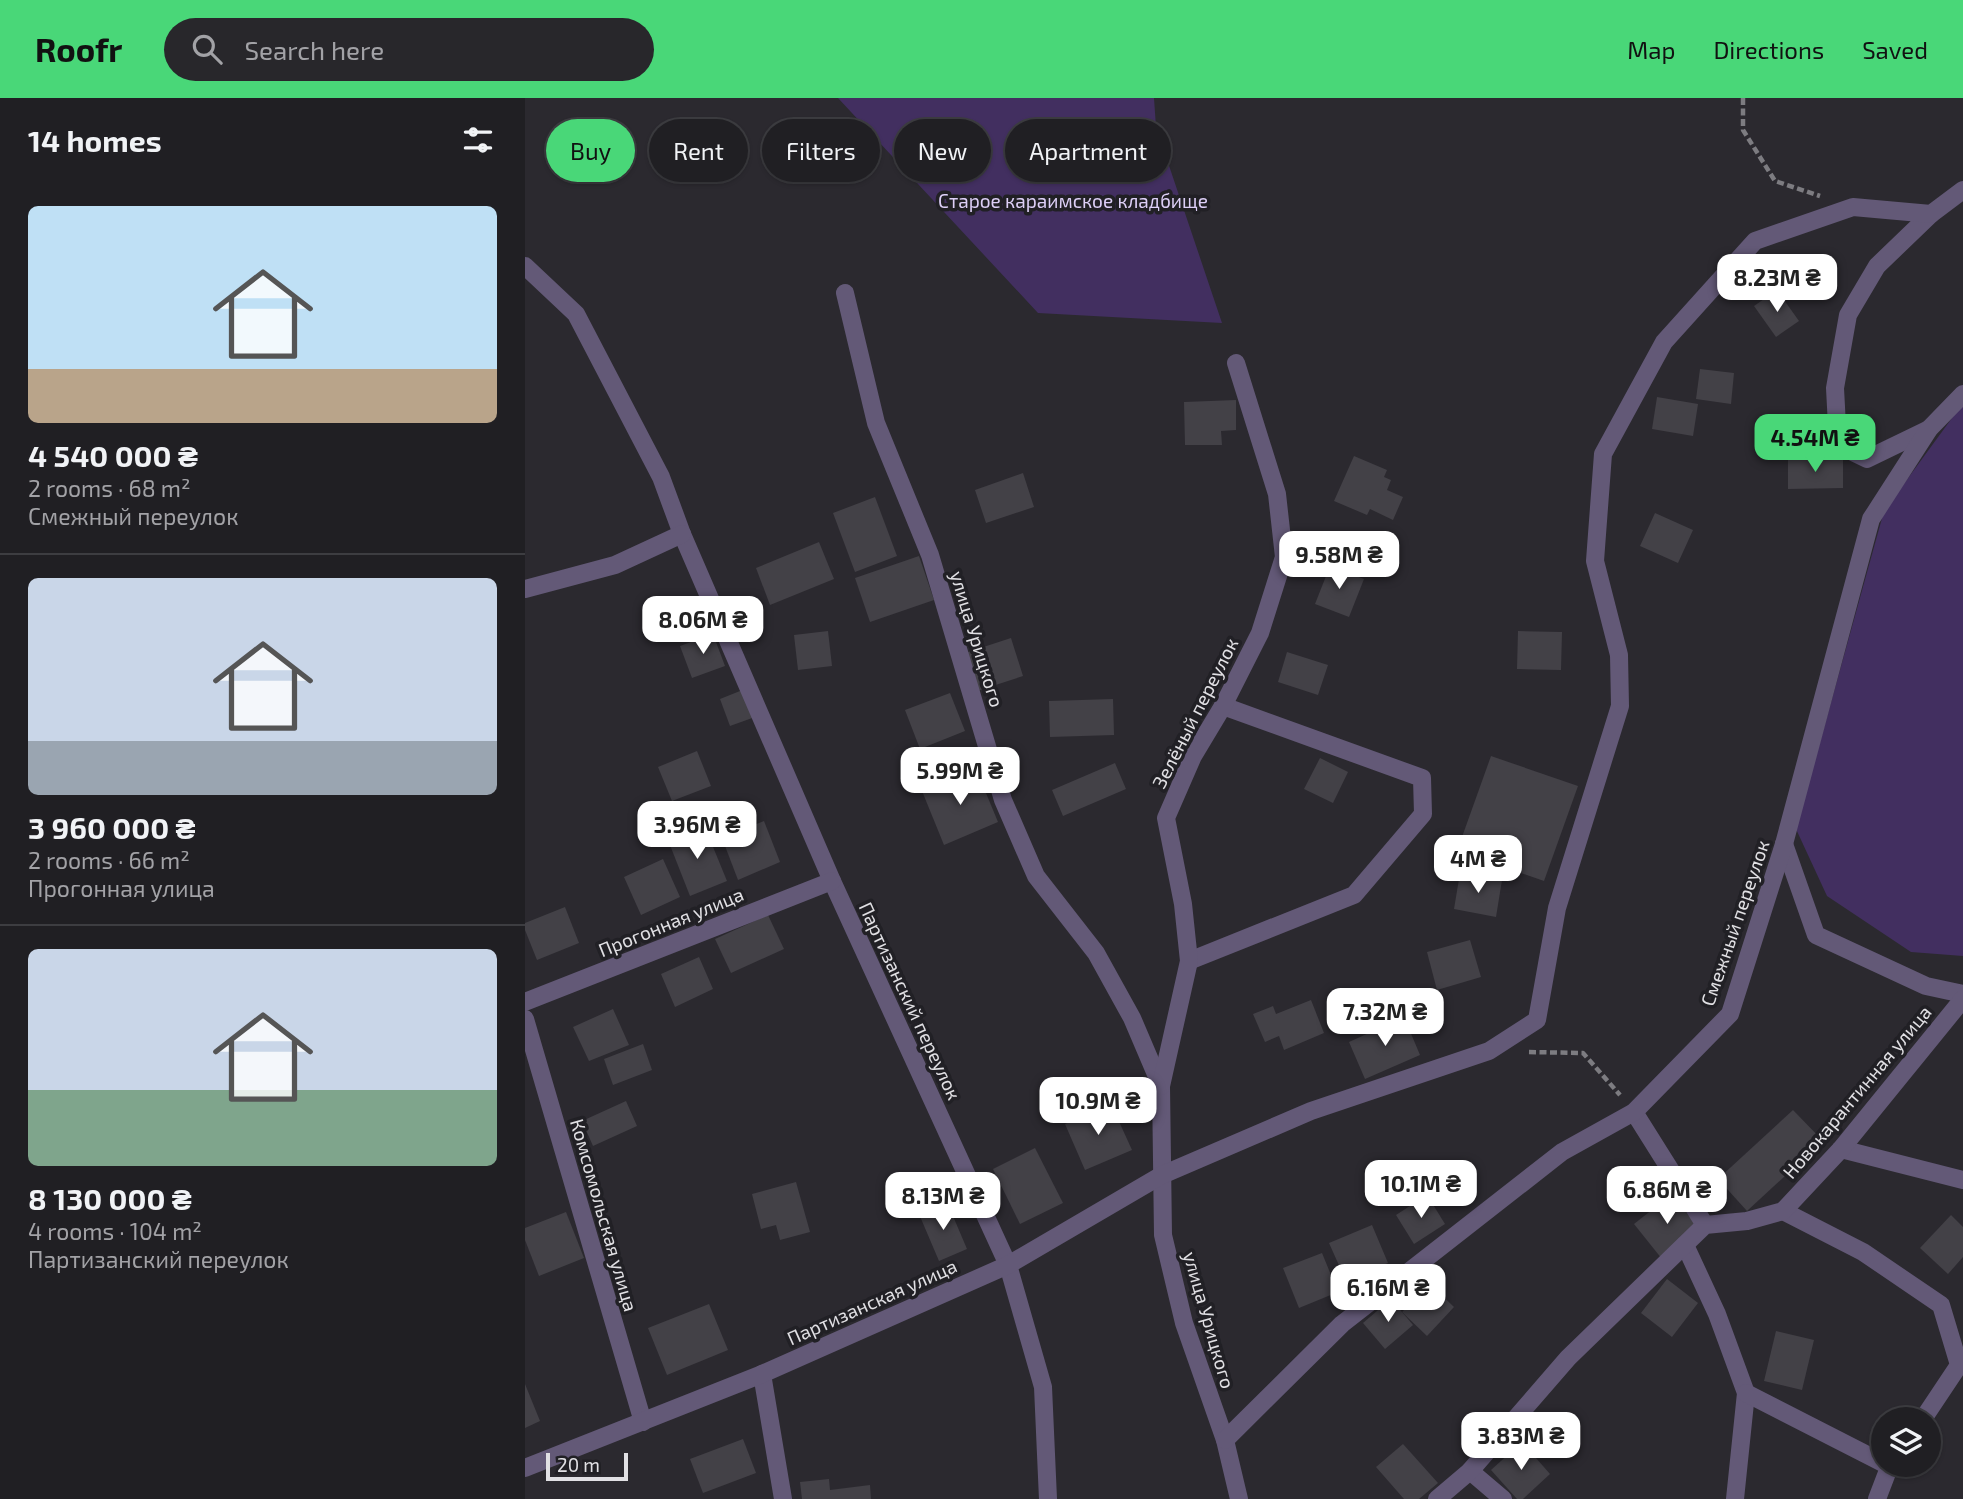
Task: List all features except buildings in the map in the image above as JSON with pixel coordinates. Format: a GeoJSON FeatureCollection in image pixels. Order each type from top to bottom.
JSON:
{"type":"FeatureCollection","features":[{"type":"Feature","properties":{"kind":"street"},"geometry":{"type":"LineString","coordinates":[[1929,429],[1867,459],[1838,445],[1835,388],[1849,316],[1877,266],[1931,214],[1963,190]]}},
{"type":"Feature","properties":{"kind":"street"},"geometry":{"type":"LineString","coordinates":[[1853,207],[1931,214]]}},
{"type":"Feature","properties":{"kind":"street","name":"Партизанская улица"},"geometry":{"type":"LineString","coordinates":[[525,1468],[762,1374],[1008,1265],[1162,1175],[1311,1111],[1489,1051],[1537,1020],[1557,908],[1620,706],[1619,655],[1595,561],[1603,454],[1664,342],[1755,241],[1853,207]]}},
{"type":"Feature","properties":{"kind":"street","name":"Партизанский переулок"},"geometry":{"type":"LineString","coordinates":[[525,266],[576,314],[661,477],[682,534],[832,881],[1008,1265],[1043,1387],[1048,1499]]}},
{"type":"Feature","properties":{"kind":"street","name":"улица Урицкого"},"geometry":{"type":"LineString","coordinates":[[845,293],[876,422],[930,555],[1003,800],[1036,876],[1096,953],[1132,1018],[1161,1086],[1163,1235],[1184,1323],[1225,1440],[1239,1499]]}},
{"type":"Feature","properties":{"kind":"street","name":"Зелёный переулок"},"geometry":{"type":"LineString","coordinates":[[1161,1086],[1189,961],[1183,904],[1165,818],[1193,756],[1223,706],[1260,633],[1284,557],[1277,494],[1236,363]]}},
{"type":"Feature","properties":{"kind":"street","name":"Смежный переулок"},"geometry":{"type":"LineString","coordinates":[[1225,1440],[1342,1324],[1562,1152],[1634,1112],[1730,1014],[1784,845],[1871,519],[1929,429],[1963,394]]}},
{"type":"Feature","properties":{"kind":"street"},"geometry":{"type":"LineString","coordinates":[[525,589],[615,565],[682,534]]}},
{"type":"Feature","properties":{"kind":"street"},"geometry":{"type":"LineString","coordinates":[[1189,961],[1354,895],[1423,814],[1422,778],[1223,706]]}},
{"type":"Feature","properties":{"kind":"street"},"geometry":{"type":"LineString","coordinates":[[1784,845],[1816,935],[1926,986],[1963,996]]}},
{"type":"Feature","properties":{"kind":"street","name":"Прогонная улица"},"geometry":{"type":"LineString","coordinates":[[525,1002],[832,881]]}},
{"type":"Feature","properties":{"kind":"street","name":"Новокарантинная улица"},"geometry":{"type":"LineString","coordinates":[[1783,1211],[1841,1149],[1963,996]]}},
{"type":"Feature","properties":{"kind":"street","name":"Комсомольская улица"},"geometry":{"type":"LineString","coordinates":[[525,1019],[643,1422]]}},
{"type":"Feature","properties":{"kind":"street"},"geometry":{"type":"LineString","coordinates":[[1634,1112],[1706,1225]]}},
{"type":"Feature","properties":{"kind":"street"},"geometry":{"type":"LineString","coordinates":[[1841,1149],[1963,1180]]}},
{"type":"Feature","properties":{"kind":"street"},"geometry":{"type":"LineString","coordinates":[[1437,1499],[1470,1471],[1568,1358],[1706,1225],[1747,1221],[1783,1211],[1863,1252],[1941,1305],[1961,1368],[1932,1407]]}},
{"type":"Feature","properties":{"kind":"street"},"geometry":{"type":"LineString","coordinates":[[1685,1245],[1717,1314],[1746,1393],[1735,1499]]}},
{"type":"Feature","properties":{"kind":"street"},"geometry":{"type":"LineString","coordinates":[[762,1374],[783,1499]]}},
{"type":"Feature","properties":{"kind":"street"},"geometry":{"type":"LineString","coordinates":[[1746,1393],[1871,1457]]}},
{"type":"Feature","properties":{"kind":"street"},"geometry":{"type":"LineString","coordinates":[[1470,1471],[1503,1499]]}},
{"type":"Feature","properties":{"kind":"street"},"geometry":{"type":"LineString","coordinates":[[1877,1499],[1883,1477]]}},
{"type":"Feature","properties":{"kind":"path"},"geometry":{"type":"LineString","coordinates":[[1743,98],[1743,130],[1775,181],[1853,207]]}},
{"type":"Feature","properties":{"kind":"path"},"geometry":{"type":"LineString","coordinates":[[1529,1052],[1583,1053],[1634,1112]]}},
{"type":"Feature","properties":{"kind":"green space","name":"Старое караимское кладбище"},"geometry":{"type":"Polygon","coordinates":[[[838,98],[1154,98],[1155,119],[1005,119],[1005,182],[1171,182],[1171,172],[1222,323],[1038,313],[916,182],[991,182],[991,119],[894,119],[894,158],[880,143],[880,119],[858,119],[838,98]]]}},
{"type":"Feature","properties":{"kind":"green space"},"geometry":{"type":"Polygon","coordinates":[[[1963,403],[1963,956],[1911,952],[1827,896],[1796,829],[1884,511],[1963,403]]]}}]}
